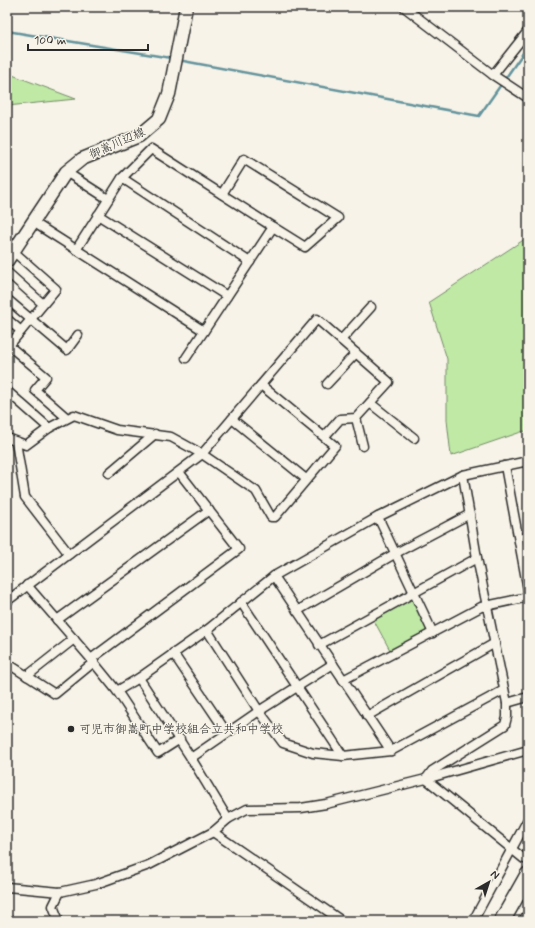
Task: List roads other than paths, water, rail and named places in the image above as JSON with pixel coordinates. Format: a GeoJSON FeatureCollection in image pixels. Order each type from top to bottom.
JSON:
{"type":"FeatureCollection","features":[{"type":"Feature","properties":{"kind":"highway"},"geometry":{"type":"LineString","coordinates":[[502,921],[528,875]]}},
{"type":"Feature","properties":{"kind":"main road","name":"御嵩川辺線"},"geometry":{"type":"LineString","coordinates":[[10,256],[66,172],[82,159],[139,136],[159,120],[169,94],[186,7]]}},
{"type":"Feature","properties":{"kind":"street"},"geometry":{"type":"LineString","coordinates":[[404,7],[493,75],[528,98]]}},
{"type":"Feature","properties":{"kind":"street"},"geometry":{"type":"LineString","coordinates":[[493,75],[528,30]]}},
{"type":"Feature","properties":{"kind":"street"},"geometry":{"type":"LineString","coordinates":[[76,250],[122,178],[151,149],[305,247],[338,218],[244,158],[222,194]]}},
{"type":"Feature","properties":{"kind":"street"},"geometry":{"type":"LineString","coordinates":[[66,172],[108,199]]}},
{"type":"Feature","properties":{"kind":"street"},"geometry":{"type":"LineString","coordinates":[[122,178],[250,262]]}},
{"type":"Feature","properties":{"kind":"street"},"geometry":{"type":"LineString","coordinates":[[98,214],[227,296]]}},
{"type":"Feature","properties":{"kind":"street"},"geometry":{"type":"LineString","coordinates":[[34,222],[204,331]]}},
{"type":"Feature","properties":{"kind":"street"},"geometry":{"type":"LineString","coordinates":[[186,358],[273,227]]}},
{"type":"Feature","properties":{"kind":"street"},"geometry":{"type":"LineString","coordinates":[[10,256],[56,289],[8,346],[46,377],[35,390],[67,418]]}},
{"type":"Feature","properties":{"kind":"street"},"geometry":{"type":"LineString","coordinates":[[7,272],[43,304]]}},
{"type":"Feature","properties":{"kind":"street"},"geometry":{"type":"LineString","coordinates":[[7,299],[67,350],[78,335]]}},
{"type":"Feature","properties":{"kind":"street"},"geometry":{"type":"LineString","coordinates":[[341,340],[371,307]]}},
{"type":"Feature","properties":{"kind":"street"},"geometry":{"type":"LineString","coordinates":[[7,319],[21,331]]}},
{"type":"Feature","properties":{"kind":"street"},"geometry":{"type":"LineString","coordinates":[[7,602],[27,585],[202,454],[317,319],[389,382],[356,418],[340,419],[324,436]]}},
{"type":"Feature","properties":{"kind":"street"},"geometry":{"type":"LineString","coordinates":[[327,384],[356,353]]}},
{"type":"Feature","properties":{"kind":"street"},"geometry":{"type":"LineString","coordinates":[[7,438],[26,445],[49,428],[74,415],[117,430],[171,437],[202,454],[256,491],[271,517],[275,517],[335,446],[261,385]]}},
{"type":"Feature","properties":{"kind":"street"},"geometry":{"type":"LineString","coordinates":[[7,391],[49,428]]}},
{"type":"Feature","properties":{"kind":"street"},"geometry":{"type":"LineString","coordinates":[[370,403],[414,438]]}},
{"type":"Feature","properties":{"kind":"street"},"geometry":{"type":"LineString","coordinates":[[356,418],[363,446]]}},
{"type":"Feature","properties":{"kind":"street"},"geometry":{"type":"LineString","coordinates":[[232,419],[306,479]]}},
{"type":"Feature","properties":{"kind":"street"},"geometry":{"type":"LineString","coordinates":[[109,473],[155,434]]}},
{"type":"Feature","properties":{"kind":"street"},"geometry":{"type":"LineString","coordinates":[[16,442],[25,497],[69,554]]}},
{"type":"Feature","properties":{"kind":"street"},"geometry":{"type":"LineString","coordinates":[[117,691],[140,678],[206,630],[274,576],[378,517],[463,475],[528,461]]}},
{"type":"Feature","properties":{"kind":"street"},"geometry":{"type":"LineString","coordinates":[[505,466],[528,590]]}},
{"type":"Feature","properties":{"kind":"street"},"geometry":{"type":"LineString","coordinates":[[7,664],[55,694],[93,661],[239,549],[179,472]]}},
{"type":"Feature","properties":{"kind":"street"},"geometry":{"type":"LineString","coordinates":[[426,779],[432,771],[505,725],[508,717],[507,703],[477,558],[463,475]]}},
{"type":"Feature","properties":{"kind":"street"},"geometry":{"type":"LineString","coordinates":[[57,620],[209,510]]}},
{"type":"Feature","properties":{"kind":"street"},"geometry":{"type":"LineString","coordinates":[[297,611],[396,553],[470,514]]}},
{"type":"Feature","properties":{"kind":"street"},"geometry":{"type":"LineString","coordinates":[[378,517],[433,632]]}},
{"type":"Feature","properties":{"kind":"street"},"geometry":{"type":"LineString","coordinates":[[319,645],[477,558]]}},
{"type":"Feature","properties":{"kind":"street"},"geometry":{"type":"LineString","coordinates":[[274,576],[333,664],[342,680],[391,751]]}},
{"type":"Feature","properties":{"kind":"street"},"geometry":{"type":"LineString","coordinates":[[27,585],[117,691],[158,753],[180,739]]}},
{"type":"Feature","properties":{"kind":"street"},"geometry":{"type":"LineString","coordinates":[[342,680],[487,605],[528,597]]}},
{"type":"Feature","properties":{"kind":"street"},"geometry":{"type":"LineString","coordinates":[[241,602],[343,756]]}},
{"type":"Feature","properties":{"kind":"street"},"geometry":{"type":"LineString","coordinates":[[206,630],[259,710],[283,742],[313,753],[343,756],[391,751],[504,690]]}},
{"type":"Feature","properties":{"kind":"street"},"geometry":{"type":"LineString","coordinates":[[27,676],[74,639]]}},
{"type":"Feature","properties":{"kind":"street"},"geometry":{"type":"LineString","coordinates":[[367,716],[495,643]]}},
{"type":"Feature","properties":{"kind":"street"},"geometry":{"type":"LineString","coordinates":[[173,653],[227,733]]}},
{"type":"Feature","properties":{"kind":"street"},"geometry":{"type":"LineString","coordinates":[[191,758],[259,710],[333,664]]}},
{"type":"Feature","properties":{"kind":"street"},"geometry":{"type":"LineString","coordinates":[[140,678],[180,739],[228,819]]}},
{"type":"Feature","properties":{"kind":"street"},"geometry":{"type":"LineString","coordinates":[[507,703],[528,697]]}},
{"type":"Feature","properties":{"kind":"street"},"geometry":{"type":"LineString","coordinates":[[7,887],[60,892],[96,884],[149,865],[213,832],[228,819],[247,809],[301,808],[326,804],[426,779],[528,750]]}},
{"type":"Feature","properties":{"kind":"street"},"geometry":{"type":"LineString","coordinates":[[426,779],[524,859]]}},
{"type":"Feature","properties":{"kind":"street"},"geometry":{"type":"LineString","coordinates":[[473,921],[528,819]]}},
{"type":"Feature","properties":{"kind":"street"},"geometry":{"type":"LineString","coordinates":[[213,832],[342,921]]}},
{"type":"Feature","properties":{"kind":"street"},"geometry":{"type":"LineString","coordinates":[[59,921],[53,906],[60,892]]}},
{"type":"Feature","properties":{"kind":"waterway"},"geometry":{"type":"LineString","coordinates":[[7,31],[171,58]]}},
{"type":"Feature","properties":{"kind":"waterway"},"geometry":{"type":"LineString","coordinates":[[178,60],[479,116],[528,46]]}},
{"type":"Feature","properties":{"kind":"place","name":"可児市御嵩町中学校組合立共和中学校"},"geometry":{"type":"Point","coordinates":[71,729]}}]}
